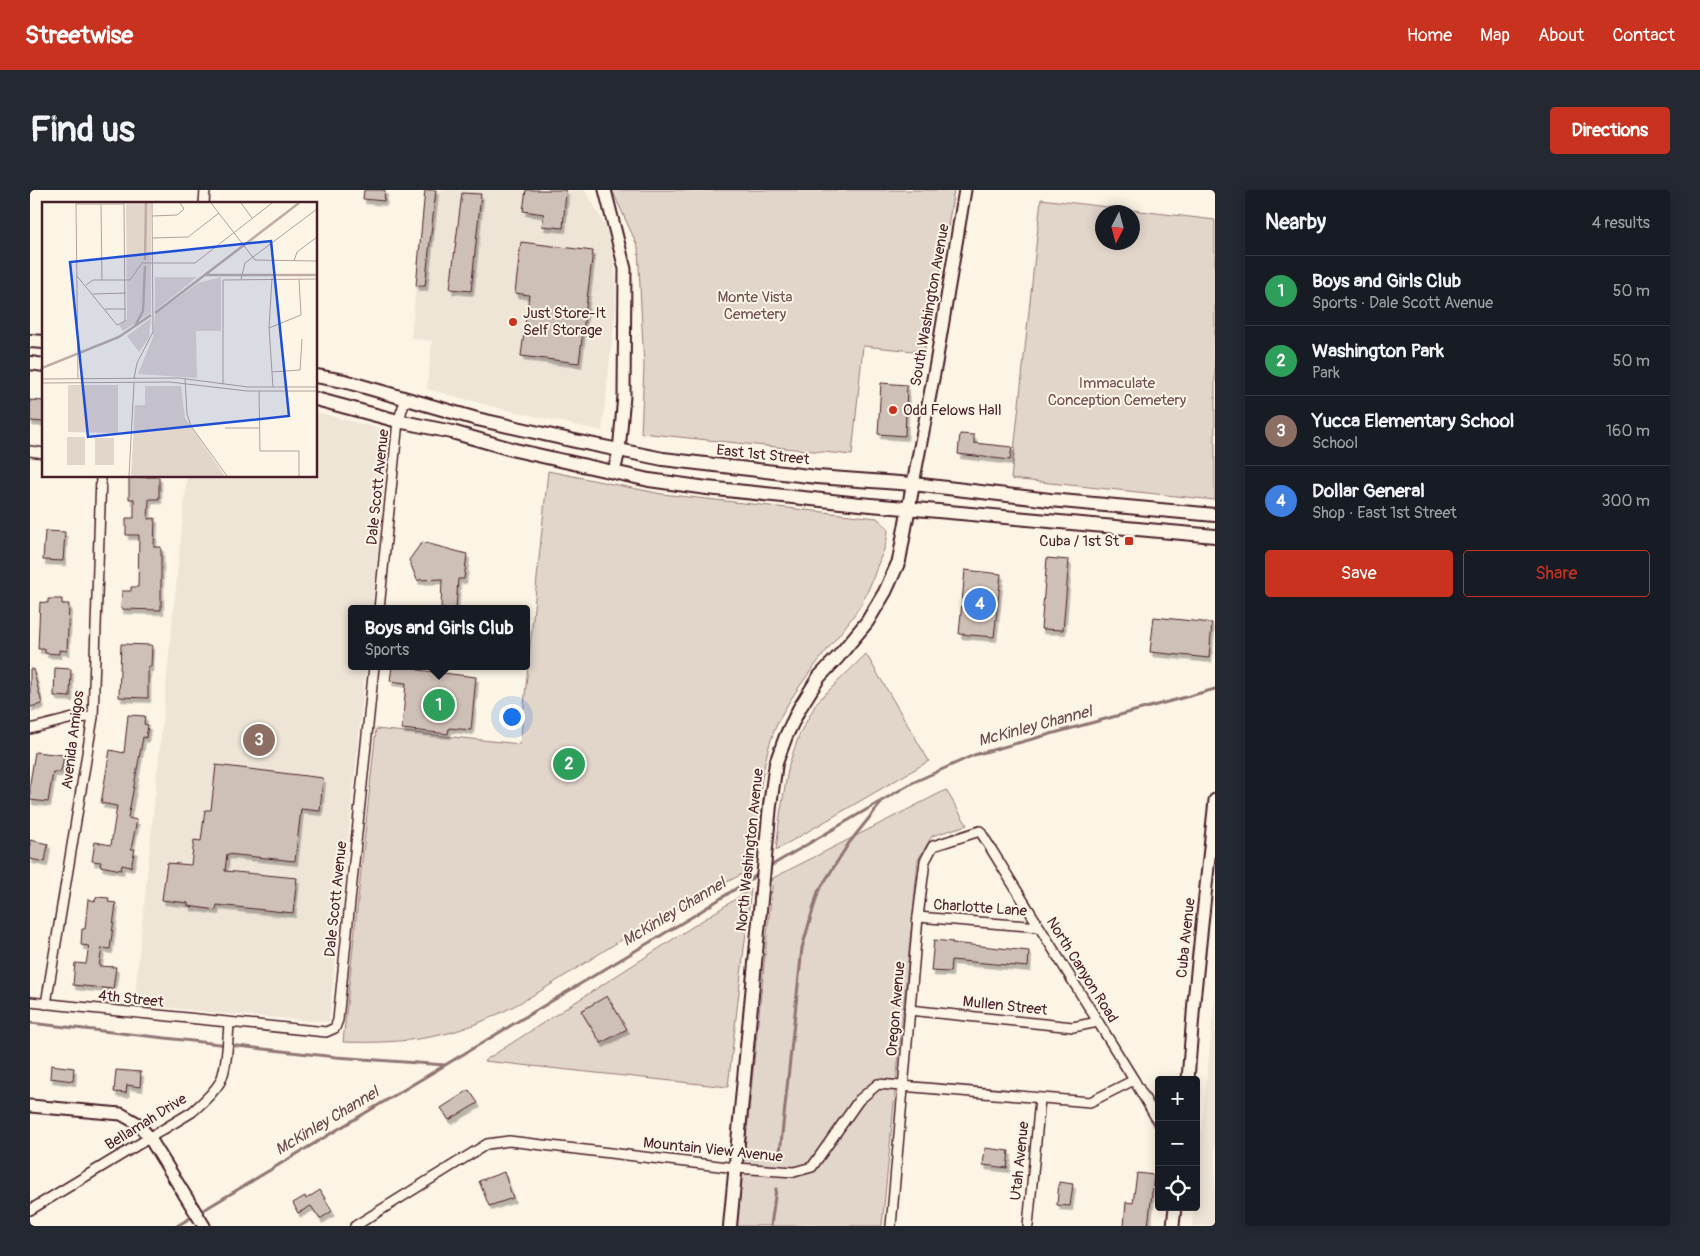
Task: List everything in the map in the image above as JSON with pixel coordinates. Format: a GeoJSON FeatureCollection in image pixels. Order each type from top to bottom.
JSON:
{"type":"FeatureCollection","features":[{"type":"Feature","properties":{"kind":"main road","name":"East 1st Street"},"geometry":{"type":"LineString","coordinates":[[318,376],[344,381],[477,419],[619,451],[702,464],[826,478],[913,484],[1050,500],[1215,515]]}},
{"type":"Feature","properties":{"kind":"main road"},"geometry":{"type":"LineString","coordinates":[[318,400],[398,421],[452,432],[515,450],[649,480],[706,488],[860,504],[1215,536]]}},
{"type":"Feature","properties":{"kind":"main road","name":"North Washington Avenue"},"geometry":{"type":"LineString","coordinates":[[730,1226],[765,851],[776,763],[799,709],[819,677],[867,622],[885,592],[898,561],[910,508],[913,484]]}},
{"type":"Feature","properties":{"kind":"street"},"geometry":{"type":"LineString","coordinates":[[606,190],[625,269],[624,396],[619,451],[614,472]]}},
{"type":"Feature","properties":{"kind":"street","name":"South Washington Avenue"},"geometry":{"type":"LineString","coordinates":[[913,484],[936,364],[964,190]]}},
{"type":"Feature","properties":{"kind":"street","name":"Dale Scott Avenue"},"geometry":{"type":"LineString","coordinates":[[379,605],[398,421],[406,399]]}},
{"type":"Feature","properties":{"kind":"street","name":"Avenida Amigos"},"geometry":{"type":"LineString","coordinates":[[46,1004],[93,717],[101,478]]}},
{"type":"Feature","properties":{"kind":"street","name":"Dale Scott Avenue"},"geometry":{"type":"LineString","coordinates":[[229,1023],[326,1032],[335,1028],[338,1020],[374,670]]}},
{"type":"Feature","properties":{"kind":"street"},"geometry":{"type":"LineString","coordinates":[[30,729],[73,718],[93,717]]}},
{"type":"Feature","properties":{"kind":"street","name":"Cuba Avenue"},"geometry":{"type":"LineString","coordinates":[[1188,1076],[1194,1001],[1215,800]]}},
{"type":"Feature","properties":{"kind":"street","name":"Oregon Avenue"},"geometry":{"type":"LineString","coordinates":[[891,1226],[909,1010],[925,861],[933,846],[980,831]]}},
{"type":"Feature","properties":{"kind":"street","name":"North Canyon Road"},"geometry":{"type":"LineString","coordinates":[[980,831],[1158,1121]]}},
{"type":"Feature","properties":{"kind":"street","name":"Charlotte Lane"},"geometry":{"type":"LineString","coordinates":[[918,917],[1040,927]]}},
{"type":"Feature","properties":{"kind":"street","name":"4th Street"},"geometry":{"type":"LineString","coordinates":[[30,1002],[229,1023]]}},
{"type":"Feature","properties":{"kind":"street","name":"Mullen Street"},"geometry":{"type":"LineString","coordinates":[[909,1010],[1073,1027],[1098,1022]]}},
{"type":"Feature","properties":{"kind":"street","name":"Bellamah Drive"},"geometry":{"type":"LineString","coordinates":[[30,1210],[192,1112],[208,1097],[221,1081],[229,1023]]}},
{"type":"Feature","properties":{"kind":"street","name":"Mountain View Avenue"},"geometry":{"type":"LineString","coordinates":[[355,1226],[487,1144],[509,1141],[736,1168],[794,1172],[812,1167],[859,1100],[878,1084],[1090,1102],[1134,1080]]}},
{"type":"Feature","properties":{"kind":"street","name":"Utah Avenue"},"geometry":{"type":"LineString","coordinates":[[1028,1226],[1040,1099]]}},
{"type":"Feature","properties":{"kind":"street"},"geometry":{"type":"LineString","coordinates":[[30,1106],[121,1114],[137,1123],[149,1137],[204,1226]]}},
{"type":"Feature","properties":{"kind":"street"},"geometry":{"type":"LineString","coordinates":[[1173,1226],[1175,1211]]}},
{"type":"Feature","properties":{"kind":"shaded area","name":"Just Store-It Self Storage"},"geometry":{"type":"Polygon","coordinates":[[[425,190],[585,190],[607,228],[615,265],[616,307],[602,431],[494,407],[427,389],[432,341],[411,338],[425,190]]]}},
{"type":"Feature","properties":{"kind":"shaded area"},"geometry":{"type":"Polygon","coordinates":[[[318,413],[390,431],[372,605],[348,605],[348,670],[366,670],[329,1022],[134,1004],[187,478],[318,478],[318,413]]]}},
{"type":"Feature","properties":{"kind":"shaded area"},"geometry":{"type":"Polygon","coordinates":[[[1215,995],[1215,1226],[1192,1226],[1194,1211],[1200,1211],[1200,1143],[1215,995]]]}},
{"type":"Feature","properties":{"kind":"green space","name":"Monte Vista Cemetery"},"geometry":{"type":"Polygon","coordinates":[[[612,190],[954,190],[924,352],[863,346],[852,455],[641,433],[644,367],[638,247],[612,190]]]}},
{"type":"Feature","properties":{"kind":"green space","name":"Immaculate Conception Cemetery"},"geometry":{"type":"Polygon","coordinates":[[[1041,199],[1095,206],[1095,250],[1140,250],[1140,211],[1215,220],[1215,500],[1011,479],[1041,199]]]}},
{"type":"Feature","properties":{"kind":"green space"},"geometry":{"type":"Polygon","coordinates":[[[548,471],[662,494],[877,518],[888,528],[883,551],[862,603],[798,688],[774,731],[760,790],[752,869],[656,920],[515,1005],[469,1027],[420,1039],[343,1042],[376,729],[520,744],[528,670],[530,670],[530,646],[548,471]]]}},
{"type":"Feature","properties":{"kind":"green space"},"geometry":{"type":"Polygon","coordinates":[[[866,654],[929,761],[776,850],[789,764],[800,733],[817,702],[866,654]]]}},
{"type":"Feature","properties":{"kind":"green space"},"geometry":{"type":"Polygon","coordinates":[[[946,790],[967,825],[932,836],[918,860],[882,1226],[737,1226],[773,878],[946,790]]]}},
{"type":"Feature","properties":{"kind":"green space"},"geometry":{"type":"Polygon","coordinates":[[[751,889],[728,1087],[484,1061],[751,889]]]}},
{"type":"Feature","properties":{"kind":"building"},"geometry":{"type":"Polygon","coordinates":[[[364,190],[385,190],[384,201],[363,199],[364,190]]]}},
{"type":"Feature","properties":{"kind":"building"},"geometry":{"type":"Polygon","coordinates":[[[425,190],[436,190],[425,286],[416,286],[425,190]]]}},
{"type":"Feature","properties":{"kind":"building"},"geometry":{"type":"Polygon","coordinates":[[[526,190],[566,190],[563,228],[542,226],[544,214],[523,211],[526,190]]]}},
{"type":"Feature","properties":{"kind":"building"},"geometry":{"type":"Polygon","coordinates":[[[462,193],[481,194],[471,291],[450,289],[462,193]]]}},
{"type":"Feature","properties":{"kind":"building"},"geometry":{"type":"Polygon","coordinates":[[[521,242],[593,251],[579,363],[521,356],[529,295],[515,293],[521,242]]]}},
{"type":"Feature","properties":{"kind":"building","name":"Odd Felows Hall"},"geometry":{"type":"Polygon","coordinates":[[[881,383],[907,385],[905,436],[878,434],[881,383]]]}},
{"type":"Feature","properties":{"kind":"building"},"geometry":{"type":"Polygon","coordinates":[[[30,400],[42,401],[42,422],[30,421],[30,400]]]}},
{"type":"Feature","properties":{"kind":"building"},"geometry":{"type":"Polygon","coordinates":[[[960,434],[974,435],[974,443],[1012,447],[1010,460],[958,454],[960,434]]]}},
{"type":"Feature","properties":{"kind":"building"},"geometry":{"type":"Polygon","coordinates":[[[129,478],[159,478],[159,499],[149,499],[148,519],[155,518],[154,547],[161,547],[161,610],[121,609],[122,591],[131,591],[131,587],[138,587],[139,535],[126,535],[126,518],[134,518],[134,499],[129,499],[129,478]]]}},
{"type":"Feature","properties":{"kind":"building"},"geometry":{"type":"Polygon","coordinates":[[[45,531],[65,532],[63,561],[43,560],[45,531]]]}},
{"type":"Feature","properties":{"kind":"building"},"geometry":{"type":"Polygon","coordinates":[[[422,542],[467,554],[464,579],[458,579],[456,605],[441,605],[442,579],[417,580],[409,560],[422,542]]]}},
{"type":"Feature","properties":{"kind":"building"},"geometry":{"type":"Polygon","coordinates":[[[1047,558],[1069,560],[1063,630],[1041,629],[1047,558]]]}},
{"type":"Feature","properties":{"kind":"building"},"geometry":{"type":"Polygon","coordinates":[[[965,570],[1001,574],[994,637],[959,634],[965,570]]]}},
{"type":"Feature","properties":{"kind":"building"},"geometry":{"type":"Polygon","coordinates":[[[48,599],[62,599],[62,604],[69,604],[67,651],[59,650],[59,654],[45,653],[45,649],[38,649],[40,602],[48,603],[48,599]]]}},
{"type":"Feature","properties":{"kind":"building"},"geometry":{"type":"Polygon","coordinates":[[[1154,617],[1212,623],[1209,658],[1150,652],[1154,617]]]}},
{"type":"Feature","properties":{"kind":"building"},"geometry":{"type":"Polygon","coordinates":[[[121,644],[152,645],[151,667],[148,667],[148,698],[119,697],[121,644]]]}},
{"type":"Feature","properties":{"kind":"building"},"geometry":{"type":"Polygon","coordinates":[[[55,668],[71,669],[70,697],[54,696],[55,668]]]}},
{"type":"Feature","properties":{"kind":"building"},"geometry":{"type":"Polygon","coordinates":[[[30,669],[33,669],[42,704],[30,707],[30,669]]]}},
{"type":"Feature","properties":{"kind":"building"},"geometry":{"type":"Polygon","coordinates":[[[391,670],[418,670],[476,677],[471,730],[449,728],[448,734],[402,729],[406,683],[390,681],[391,670]]]}},
{"type":"Feature","properties":{"kind":"building"},"geometry":{"type":"Polygon","coordinates":[[[128,715],[145,716],[144,724],[148,725],[146,738],[143,737],[128,818],[137,820],[131,849],[135,849],[131,867],[122,865],[121,870],[100,866],[101,862],[92,861],[95,842],[111,845],[117,806],[101,803],[110,750],[124,753],[128,715]]]}},
{"type":"Feature","properties":{"kind":"building"},"geometry":{"type":"Polygon","coordinates":[[[35,752],[64,755],[61,772],[53,772],[48,802],[30,800],[30,783],[35,752]]]}},
{"type":"Feature","properties":{"kind":"building"},"geometry":{"type":"Polygon","coordinates":[[[216,765],[323,778],[320,811],[301,809],[295,861],[227,854],[225,871],[297,878],[293,913],[217,905],[216,910],[188,906],[188,903],[162,900],[167,863],[191,865],[194,840],[201,841],[205,810],[211,810],[216,765]]]}},
{"type":"Feature","properties":{"kind":"building"},"geometry":{"type":"Polygon","coordinates":[[[30,840],[48,844],[45,862],[30,859],[30,840]]]}},
{"type":"Feature","properties":{"kind":"building"},"geometry":{"type":"Polygon","coordinates":[[[96,897],[109,898],[108,902],[116,903],[110,949],[102,948],[99,966],[116,967],[113,989],[73,985],[75,963],[86,964],[89,946],[81,945],[82,929],[85,929],[88,899],[95,901],[96,897]]]}},
{"type":"Feature","properties":{"kind":"building"},"geometry":{"type":"Polygon","coordinates":[[[934,940],[1029,951],[1028,967],[951,960],[950,972],[931,971],[934,940]]]}},
{"type":"Feature","properties":{"kind":"building"},"geometry":{"type":"Polygon","coordinates":[[[607,996],[627,1029],[601,1043],[581,1011],[607,996]]]}},
{"type":"Feature","properties":{"kind":"building"},"geometry":{"type":"Polygon","coordinates":[[[51,1065],[74,1068],[73,1081],[50,1078],[51,1065]]]}},
{"type":"Feature","properties":{"kind":"building"},"geometry":{"type":"Polygon","coordinates":[[[116,1070],[141,1072],[140,1087],[127,1085],[126,1093],[114,1092],[116,1070]]]}},
{"type":"Feature","properties":{"kind":"building"},"geometry":{"type":"Polygon","coordinates":[[[469,1090],[478,1103],[449,1120],[441,1108],[469,1090]]]}},
{"type":"Feature","properties":{"kind":"building"},"geometry":{"type":"Polygon","coordinates":[[[985,1148],[1009,1151],[1007,1168],[983,1165],[985,1148]]]}},
{"type":"Feature","properties":{"kind":"building"},"geometry":{"type":"Polygon","coordinates":[[[504,1172],[513,1198],[489,1206],[479,1181],[504,1172]]]}},
{"type":"Feature","properties":{"kind":"building"},"geometry":{"type":"Polygon","coordinates":[[[1137,1173],[1154,1175],[1148,1226],[1124,1226],[1126,1202],[1133,1203],[1137,1173]]]}},
{"type":"Feature","properties":{"kind":"building"},"geometry":{"type":"Polygon","coordinates":[[[1059,1182],[1073,1184],[1070,1206],[1057,1205],[1059,1182]]]}},
{"type":"Feature","properties":{"kind":"building"},"geometry":{"type":"Polygon","coordinates":[[[320,1190],[332,1211],[320,1219],[311,1206],[298,1213],[293,1203],[305,1196],[306,1199],[320,1190]]]}},
{"type":"Feature","properties":{"kind":"waterway","name":"McKinley Channel"},"geometry":{"type":"LineString","coordinates":[[767,868],[912,783],[974,755],[1215,689]]}},
{"type":"Feature","properties":{"kind":"waterway"},"geometry":{"type":"LineString","coordinates":[[780,1153],[802,948],[818,892],[849,843],[881,803]]}},
{"type":"Feature","properties":{"kind":"waterway","name":"McKinley Channel"},"geometry":{"type":"LineString","coordinates":[[177,1226],[695,915],[760,873]]}},
{"type":"Feature","properties":{"kind":"waterway"},"geometry":{"type":"LineString","coordinates":[[30,1023],[336,1057],[445,1065]]}},
{"type":"Feature","properties":{"kind":"waterway"},"geometry":{"type":"LineString","coordinates":[[771,1226],[776,1189]]}},
{"type":"Feature","properties":{"kind":"place","name":"Just Store-It Self Storage"},"geometry":{"type":"Point","coordinates":[513,322]}},
{"type":"Feature","properties":{"kind":"place","name":"Odd Felows Hall"},"geometry":{"type":"Point","coordinates":[893,410]}},
{"type":"Feature","properties":{"kind":"place","name":"Cuba / 1st St"},"geometry":{"type":"Point","coordinates":[1129,541]}},
{"type":"Feature","properties":{"kind":"place","name":"Dollar General"},"geometry":{"type":"Point","coordinates":[980,604]}},
{"type":"Feature","properties":{"kind":"place","name":"Boys and Girls Club"},"geometry":{"type":"Point","coordinates":[439,705]}},
{"type":"Feature","properties":{"kind":"place","name":"Yucca Elementary School"},"geometry":{"type":"Point","coordinates":[259,740]}},
{"type":"Feature","properties":{"kind":"place","name":"Washington Park"},"geometry":{"type":"Point","coordinates":[569,764]}}]}
